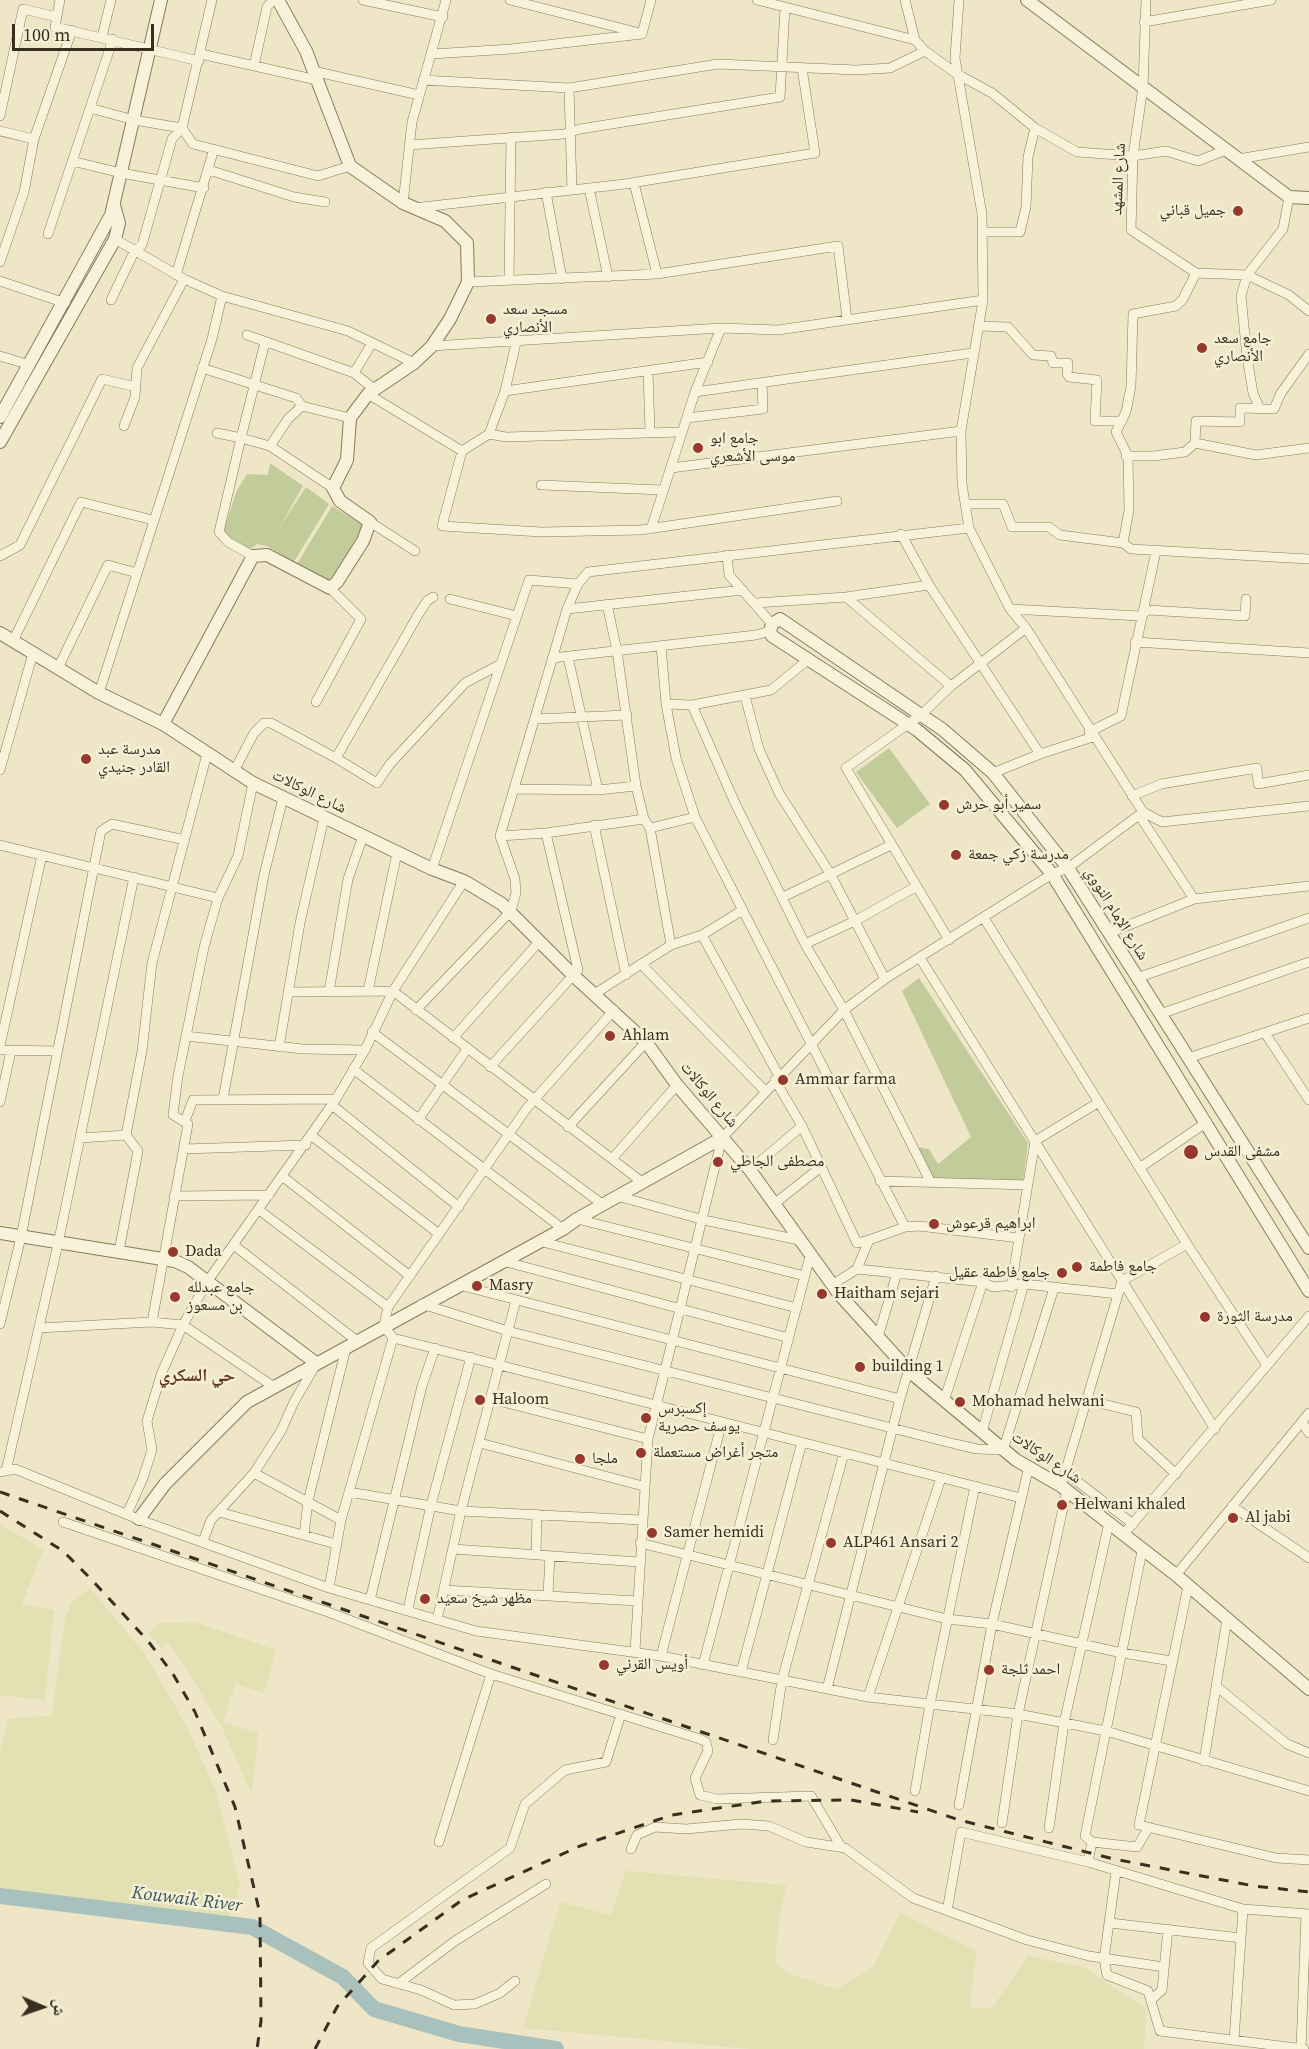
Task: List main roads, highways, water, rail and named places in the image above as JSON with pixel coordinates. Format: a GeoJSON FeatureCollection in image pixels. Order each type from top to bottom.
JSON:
{"type":"FeatureCollection","features":[{"type":"Feature","properties":{"kind":"waterway","name":"Kouwaik River"},"geometry":{"type":"LineString","coordinates":[[0,1896],[252,1927],[343,1977],[374,2009],[459,2034],[556,2049]]}},
{"type":"Feature","properties":{"kind":"railway"},"geometry":{"type":"LineString","coordinates":[[0,1492],[959,1820],[1114,1859],[1254,1886],[1309,1892]]}},
{"type":"Feature","properties":{"kind":"railway"},"geometry":{"type":"LineString","coordinates":[[0,1511],[63,1551],[91,1579],[148,1641],[173,1674],[195,1712],[235,1807],[260,1914],[261,2021],[257,2049]]}},
{"type":"Feature","properties":{"kind":"railway"},"geometry":{"type":"LineString","coordinates":[[315,2049],[337,2007],[378,1961],[462,1900],[580,1846],[672,1815],[766,1801],[851,1800],[918,1812]]}},
{"type":"Feature","properties":{"kind":"place","name":"جميل قباني"},"geometry":{"type":"Point","coordinates":[1238,211]}},
{"type":"Feature","properties":{"kind":"place","name":"مسجد سعد الأنصاري"},"geometry":{"type":"Point","coordinates":[491,319]}},
{"type":"Feature","properties":{"kind":"place","name":"جامع سعد الأنصاري"},"geometry":{"type":"Point","coordinates":[1202,348]}},
{"type":"Feature","properties":{"kind":"place","name":"جامع ابو موسى الأشعري"},"geometry":{"type":"Point","coordinates":[698,448]}},
{"type":"Feature","properties":{"kind":"place","name":"مدرسة عبد القادر جنيدي"},"geometry":{"type":"Point","coordinates":[86,759]}},
{"type":"Feature","properties":{"kind":"place","name":"سمير أبو حرش"},"geometry":{"type":"Point","coordinates":[944,805]}},
{"type":"Feature","properties":{"kind":"place","name":"مدرسة زكي جمعة"},"geometry":{"type":"Point","coordinates":[956,855]}},
{"type":"Feature","properties":{"kind":"place","name":"Ahlam"},"geometry":{"type":"Point","coordinates":[610,1036]}},
{"type":"Feature","properties":{"kind":"place","name":"Ammar farma"},"geometry":{"type":"Point","coordinates":[783,1080]}},
{"type":"Feature","properties":{"kind":"place","name":"مشفى القدس"},"geometry":{"type":"Point","coordinates":[1191,1152]}},
{"type":"Feature","properties":{"kind":"place","name":"مصطفى الجاطي"},"geometry":{"type":"Point","coordinates":[718,1162]}},
{"type":"Feature","properties":{"kind":"place","name":"ابراهيم قرعوش"},"geometry":{"type":"Point","coordinates":[934,1224]}},
{"type":"Feature","properties":{"kind":"place","name":"Dada"},"geometry":{"type":"Point","coordinates":[173,1252]}},
{"type":"Feature","properties":{"kind":"place","name":"جامع فاطمة"},"geometry":{"type":"Point","coordinates":[1077,1267]}},
{"type":"Feature","properties":{"kind":"place","name":"جامع فاطمة عقيل"},"geometry":{"type":"Point","coordinates":[1062,1273]}},
{"type":"Feature","properties":{"kind":"place","name":"Masry"},"geometry":{"type":"Point","coordinates":[477,1286]}},
{"type":"Feature","properties":{"kind":"place","name":"Haitham sejari"},"geometry":{"type":"Point","coordinates":[822,1294]}},
{"type":"Feature","properties":{"kind":"place","name":"جامع عبدلله بن مسعوز"},"geometry":{"type":"Point","coordinates":[175,1297]}},
{"type":"Feature","properties":{"kind":"place","name":"مدرسة الثورة"},"geometry":{"type":"Point","coordinates":[1205,1317]}},
{"type":"Feature","properties":{"kind":"place","name":"building 1"},"geometry":{"type":"Point","coordinates":[860,1367]}},
{"type":"Feature","properties":{"kind":"place","name":"Haloom"},"geometry":{"type":"Point","coordinates":[480,1400]}},
{"type":"Feature","properties":{"kind":"place","name":"Mohamad helwani"},"geometry":{"type":"Point","coordinates":[960,1402]}},
{"type":"Feature","properties":{"kind":"place","name":"إكسبرس يوسف حصرية"},"geometry":{"type":"Point","coordinates":[646,1418]}},
{"type":"Feature","properties":{"kind":"place","name":"متجر أغراض مستعملة"},"geometry":{"type":"Point","coordinates":[641,1453]}},
{"type":"Feature","properties":{"kind":"place","name":"ملجا"},"geometry":{"type":"Point","coordinates":[580,1459]}},
{"type":"Feature","properties":{"kind":"place","name":"Helwani khaled"},"geometry":{"type":"Point","coordinates":[1062,1505]}},
{"type":"Feature","properties":{"kind":"place","name":"Al jabi"},"geometry":{"type":"Point","coordinates":[1233,1518]}},
{"type":"Feature","properties":{"kind":"place","name":"Samer hemidi"},"geometry":{"type":"Point","coordinates":[652,1533]}},
{"type":"Feature","properties":{"kind":"place","name":"ALP461 Ansari 2"},"geometry":{"type":"Point","coordinates":[831,1543]}},
{"type":"Feature","properties":{"kind":"place","name":"مظهر شيخ سعيد"},"geometry":{"type":"Point","coordinates":[425,1599]}},
{"type":"Feature","properties":{"kind":"place","name":"أويس القرني"},"geometry":{"type":"Point","coordinates":[604,1665]}},
{"type":"Feature","properties":{"kind":"place","name":"احمد ثلجة"},"geometry":{"type":"Point","coordinates":[989,1670]}},
{"type":"Feature","properties":{"kind":"district","name":"حي السكري"},"geometry":{"type":"Point","coordinates":[197,1376]}}]}
